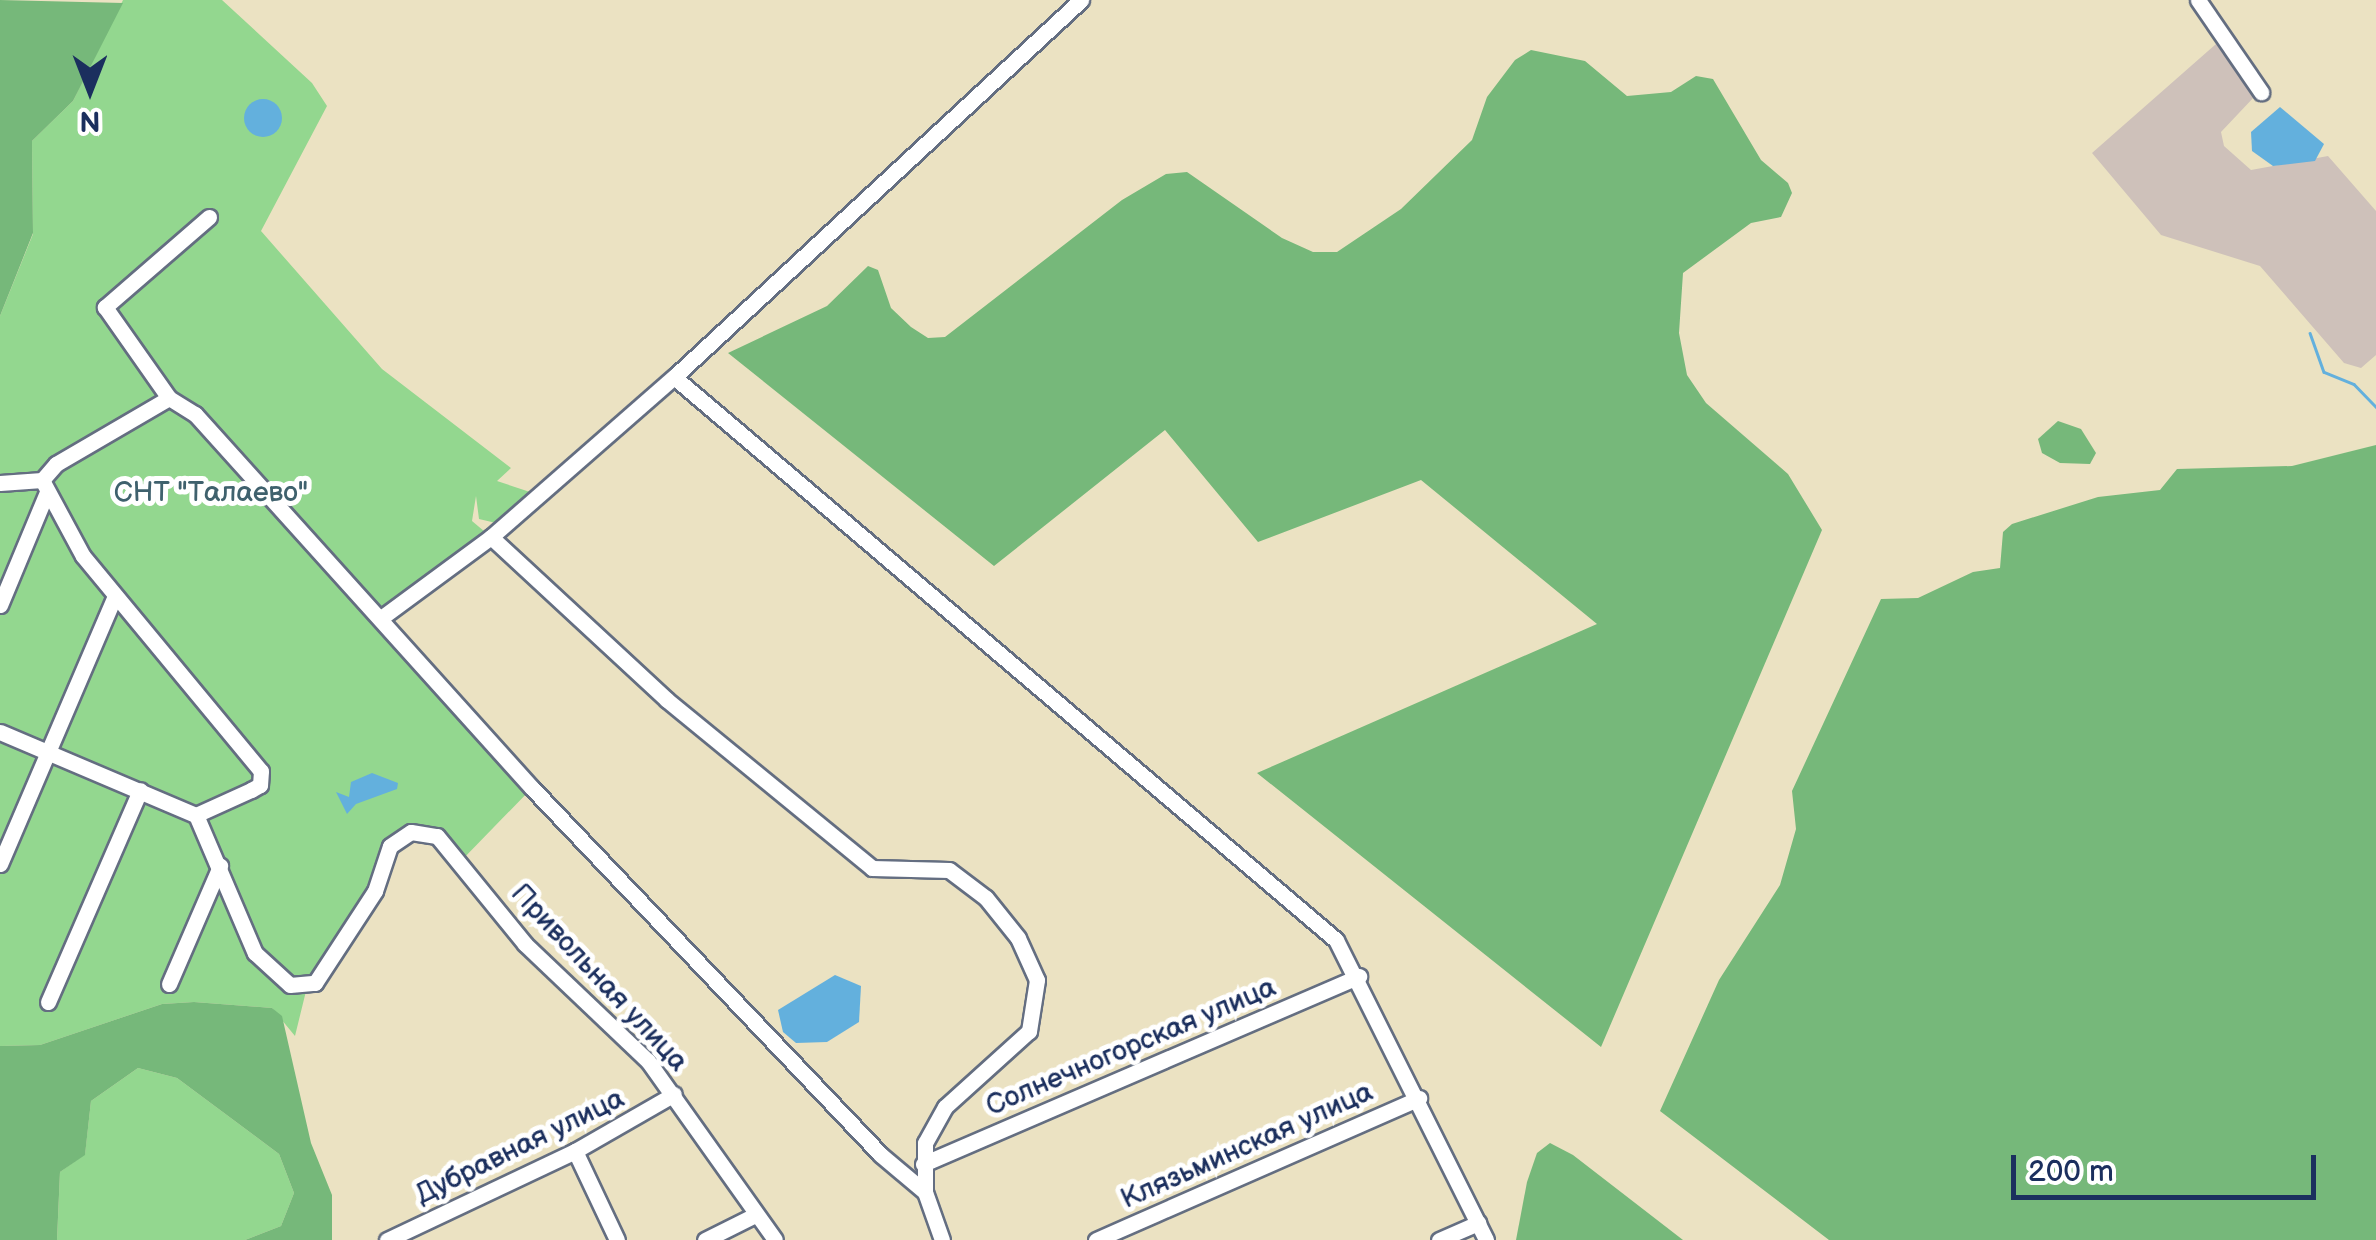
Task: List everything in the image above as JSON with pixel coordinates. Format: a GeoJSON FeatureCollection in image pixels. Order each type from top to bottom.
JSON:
{"type":"FeatureCollection","features":[{"type":"Feature","properties":{"kind":"street"},"geometry":{"type":"LineString","coordinates":[[382,618],[491,537],[674,377],[1081,0]]}},
{"type":"Feature","properties":{"kind":"street"},"geometry":{"type":"LineString","coordinates":[[2198,0],[2261,92]]}},
{"type":"Feature","properties":{"kind":"street"},"geometry":{"type":"LineString","coordinates":[[209,217],[105,307],[168,398],[195,414],[532,788],[881,1154],[926,1192]]}},
{"type":"Feature","properties":{"kind":"street"},"geometry":{"type":"LineString","coordinates":[[674,377],[1293,898],[1336,940],[1360,976],[1486,1240]]}},
{"type":"Feature","properties":{"kind":"street"},"geometry":{"type":"LineString","coordinates":[[0,605],[56,464],[168,398]]}},
{"type":"Feature","properties":{"kind":"street"},"geometry":{"type":"LineString","coordinates":[[0,483],[45,486]]}},
{"type":"Feature","properties":{"kind":"street"},"geometry":{"type":"LineString","coordinates":[[45,486],[116,596],[261,771],[260,784],[196,815]]}},
{"type":"Feature","properties":{"kind":"street"},"geometry":{"type":"LineString","coordinates":[[491,537],[667,700],[872,868],[949,870],[986,898],[1018,938],[1037,980],[1030,1030],[930,1124],[923,1164],[926,1192],[942,1240]]}},
{"type":"Feature","properties":{"kind":"street"},"geometry":{"type":"LineString","coordinates":[[0,864],[116,596]]}},
{"type":"Feature","properties":{"kind":"street"},"geometry":{"type":"LineString","coordinates":[[0,732],[196,815],[220,866],[169,984]]}},
{"type":"Feature","properties":{"kind":"street"},"geometry":{"type":"LineString","coordinates":[[48,1002],[140,790]]}},
{"type":"Feature","properties":{"kind":"street","name":"Привольная улица"},"geometry":{"type":"LineString","coordinates":[[220,866],[255,953],[290,985],[307,987],[333,963],[369,902],[390,846],[426,831],[444,843],[525,944],[624,1034],[674,1094],[775,1240]]}},
{"type":"Feature","properties":{"kind":"street","name":"Солнечногорская улица"},"geometry":{"type":"LineString","coordinates":[[923,1164],[1360,976]]}},
{"type":"Feature","properties":{"kind":"street","name":"Дубравная улица"},"geometry":{"type":"LineString","coordinates":[[388,1240],[574,1151],[674,1094]]}},
{"type":"Feature","properties":{"kind":"street","name":"Клязьминская улица"},"geometry":{"type":"LineString","coordinates":[[1096,1240],[1419,1098]]}},
{"type":"Feature","properties":{"kind":"street"},"geometry":{"type":"LineString","coordinates":[[574,1151],[617,1240]]}},
{"type":"Feature","properties":{"kind":"street"},"geometry":{"type":"LineString","coordinates":[[705,1240],[756,1214]]}},
{"type":"Feature","properties":{"kind":"street"},"geometry":{"type":"LineString","coordinates":[[929,1240],[936,1222]]}},
{"type":"Feature","properties":{"kind":"street"},"geometry":{"type":"LineString","coordinates":[[1439,1240],[1478,1223]]}},
{"type":"Feature","properties":{"kind":"shaded area"},"geometry":{"type":"Polygon","coordinates":[[[2216,44],[2255,96],[2221,132],[2224,146],[2251,170],[2328,156],[2376,211],[2376,355],[2361,368],[2344,363],[2260,266],[2161,235],[2092,153],[2216,44]]]}},
{"type":"Feature","properties":{"kind":"green space"},"geometry":{"type":"Polygon","coordinates":[[[0,0],[123,3],[73,101],[32,141],[33,233],[0,316],[0,0]]]}},
{"type":"Feature","properties":{"kind":"green space","name":"СНТ \"Талаево\""},"geometry":{"type":"Polygon","coordinates":[[[123,0],[222,0],[312,83],[327,106],[261,231],[382,369],[511,468],[497,481],[530,492],[496,523],[479,519],[476,496],[472,521],[491,537],[382,618],[532,788],[460,862],[444,843],[398,838],[381,880],[307,987],[295,1036],[272,1008],[194,1002],[162,1004],[40,1045],[0,1046],[0,316],[33,234],[32,141],[73,101],[123,0]]]}},
{"type":"Feature","properties":{"kind":"green space"},"geometry":{"type":"Polygon","coordinates":[[[1531,50],[1585,61],[1627,96],[1671,92],[1696,76],[1713,79],[1761,160],[1788,183],[1792,193],[1781,217],[1751,223],[1683,273],[1679,333],[1687,375],[1706,403],[1788,474],[1822,530],[1601,1047],[1257,773],[1597,624],[1421,480],[1258,542],[1165,430],[994,566],[728,353],[827,306],[868,266],[878,270],[891,308],[911,327],[928,338],[945,337],[1122,200],[1166,174],[1187,172],[1282,238],[1313,252],[1337,252],[1401,209],[1472,140],[1487,97],[1515,60],[1531,50]]]}},
{"type":"Feature","properties":{"kind":"green space"},"geometry":{"type":"Polygon","coordinates":[[[2058,421],[2081,429],[2096,453],[2090,464],[2060,463],[2042,453],[2038,439],[2058,421]]]}},
{"type":"Feature","properties":{"kind":"green space"},"geometry":{"type":"Polygon","coordinates":[[[2376,445],[2376,1240],[1829,1240],[1660,1111],[1719,980],[1780,885],[1796,829],[1792,791],[1881,599],[1918,598],[1973,572],[2000,568],[2003,532],[2012,524],[2098,497],[2160,490],[2177,469],[2292,466],[2376,445]]]}},
{"type":"Feature","properties":{"kind":"green space"},"geometry":{"type":"Polygon","coordinates":[[[194,1002],[272,1008],[282,1016],[311,1143],[332,1195],[332,1240],[245,1240],[281,1226],[294,1193],[279,1154],[177,1078],[138,1068],[91,1101],[85,1155],[60,1172],[57,1240],[0,1240],[0,1046],[40,1045],[162,1004],[194,1002]]]}},
{"type":"Feature","properties":{"kind":"green space"},"geometry":{"type":"Polygon","coordinates":[[[138,1068],[177,1078],[279,1154],[294,1193],[281,1226],[245,1240],[57,1240],[60,1172],[85,1154],[91,1101],[138,1068]]]}},
{"type":"Feature","properties":{"kind":"green space"},"geometry":{"type":"Polygon","coordinates":[[[1550,1143],[1573,1155],[1683,1240],[1516,1240],[1537,1153],[1550,1143]]]}},
{"type":"Feature","properties":{"kind":"water"},"geometry":{"type":"Polygon","coordinates":[[[263,99],[277,104],[282,118],[277,132],[263,137],[249,132],[244,118],[249,104],[263,99]]]}},
{"type":"Feature","properties":{"kind":"water"},"geometry":{"type":"Polygon","coordinates":[[[2280,107],[2324,144],[2315,161],[2273,166],[2252,151],[2251,132],[2280,107]]]}},
{"type":"Feature","properties":{"kind":"water"},"geometry":{"type":"Polygon","coordinates":[[[372,773],[398,783],[397,789],[356,804],[347,814],[336,792],[349,797],[351,782],[372,773]]]}},
{"type":"Feature","properties":{"kind":"water"},"geometry":{"type":"Polygon","coordinates":[[[835,975],[861,986],[859,1022],[827,1042],[796,1043],[783,1032],[778,1010],[835,975]]]}},
{"type":"Feature","properties":{"kind":"waterway"},"geometry":{"type":"LineString","coordinates":[[2310,333],[2324,372],[2354,384],[2376,407]]}}]}
